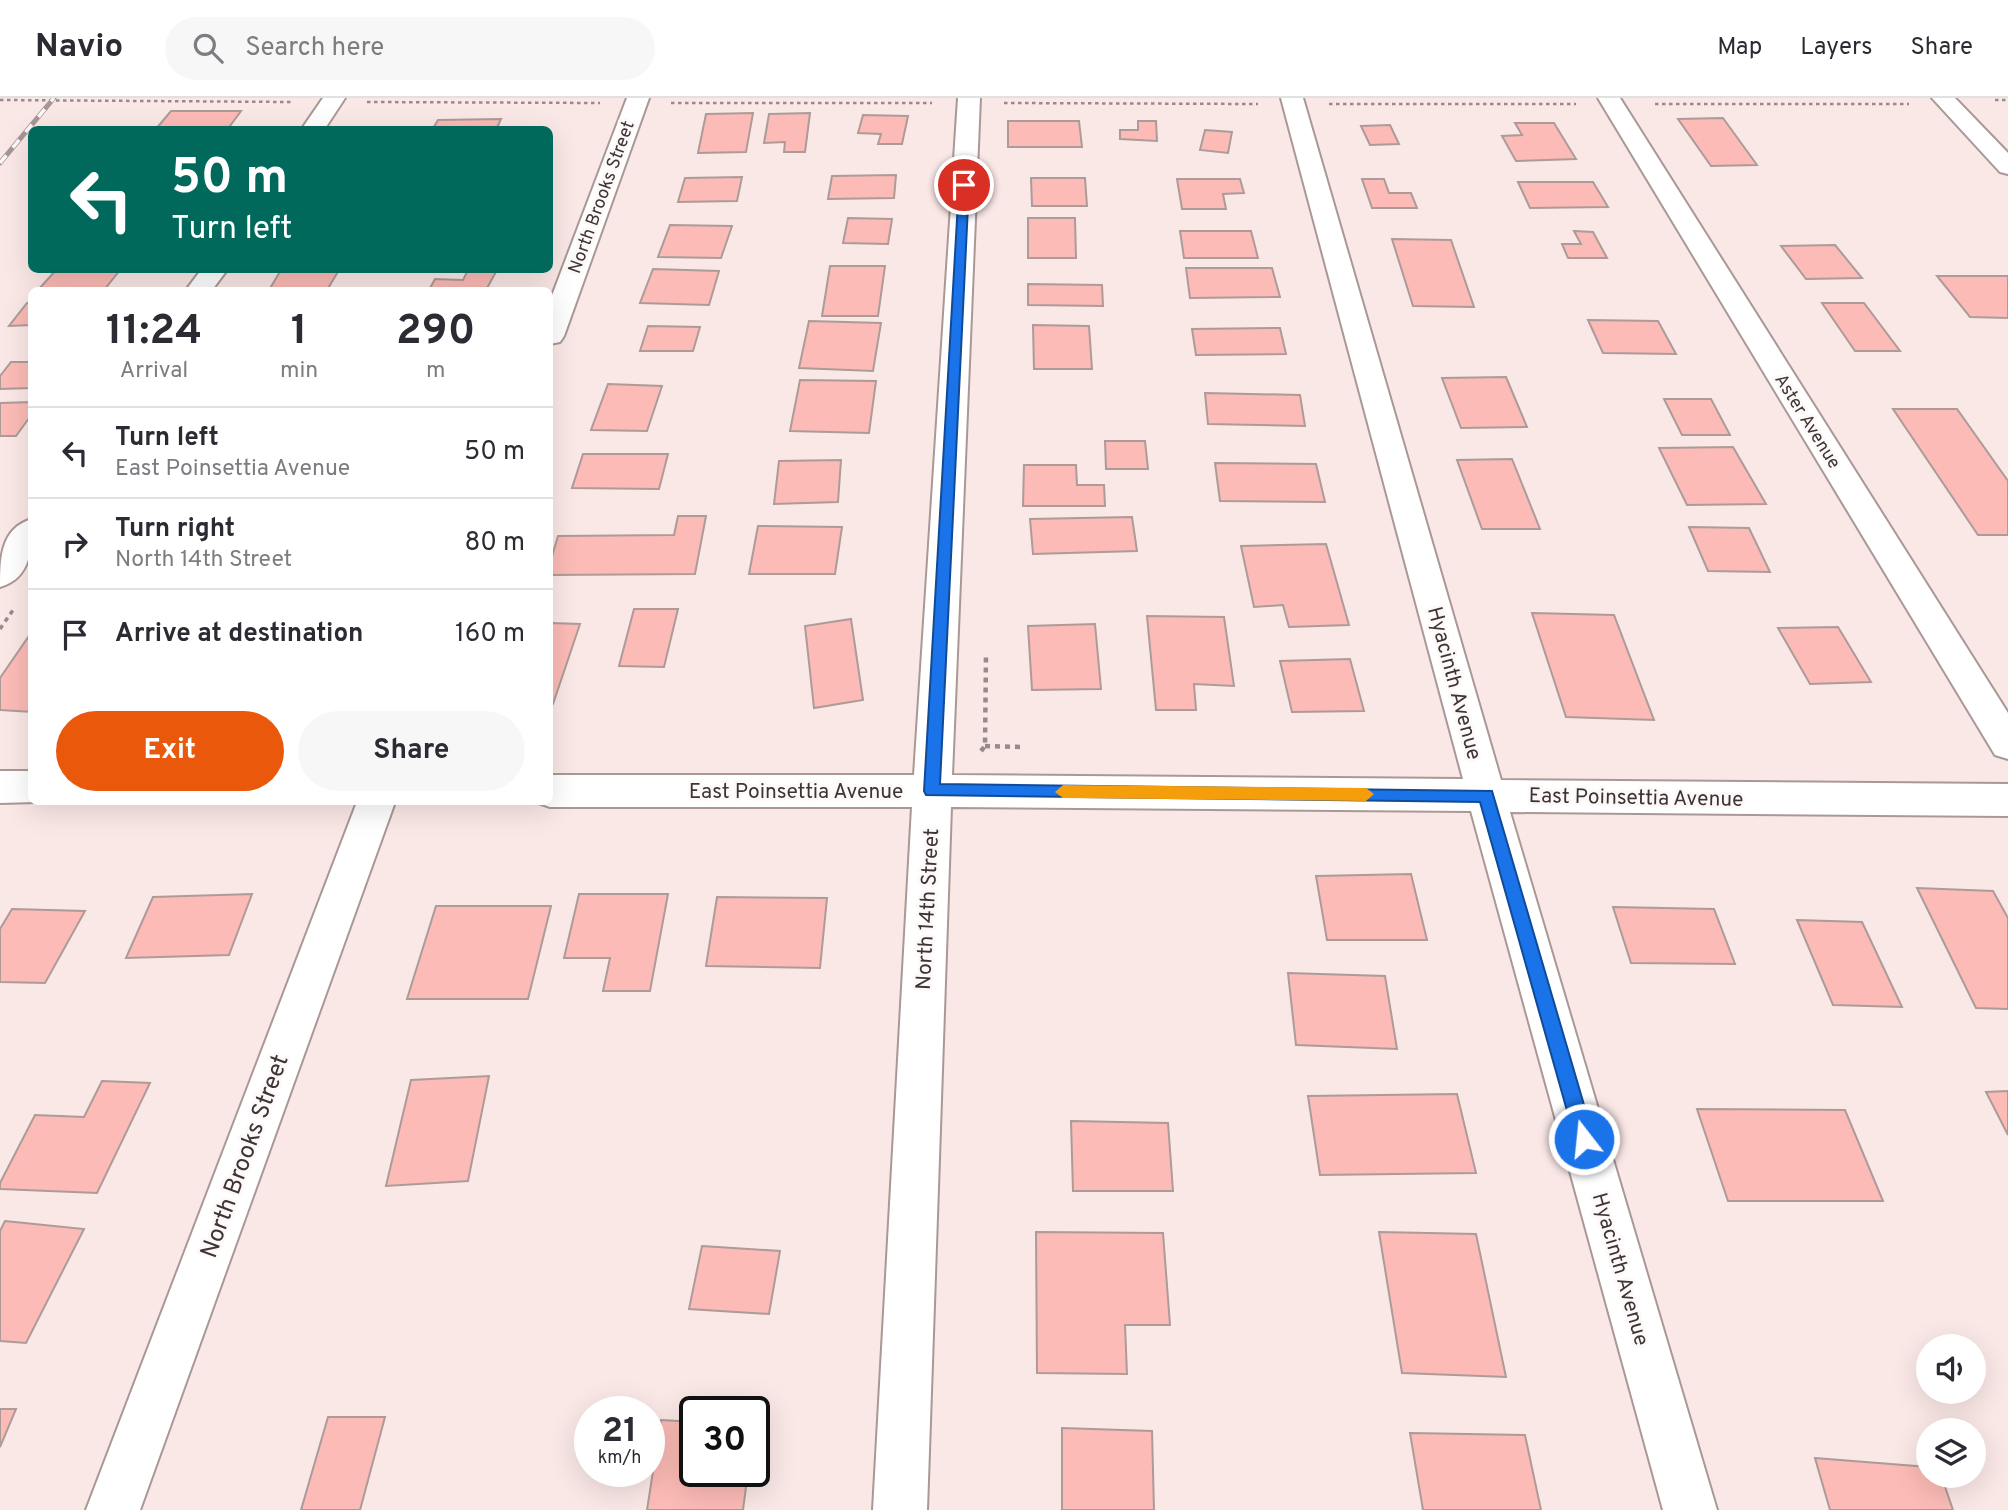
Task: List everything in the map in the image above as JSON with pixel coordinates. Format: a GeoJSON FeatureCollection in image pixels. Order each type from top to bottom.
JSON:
{"type":"FeatureCollection","features":[{"type":"Feature","properties":{"kind":"street"},"geometry":{"type":"LineString","coordinates":[[1943,98],[2008,167]]}},
{"type":"Feature","properties":{"kind":"street"},"geometry":{"type":"LineString","coordinates":[[315,126],[333,100]]}},
{"type":"Feature","properties":{"kind":"street","name":"North Brooks Street"},"geometry":{"type":"LineString","coordinates":[[553,328],[638,100]]}},
{"type":"Feature","properties":{"kind":"street","name":"North 14th Street"},"geometry":{"type":"LineString","coordinates":[[900,1510],[932,791],[969,100]]}},
{"type":"Feature","properties":{"kind":"street","name":"Hyacinth Avenue"},"geometry":{"type":"LineString","coordinates":[[1293,101],[1486,795],[1690,1510]]}},
{"type":"Feature","properties":{"kind":"street","name":"Aster Avenue"},"geometry":{"type":"LineString","coordinates":[[1611,101],[2008,744]]}},
{"type":"Feature","properties":{"kind":"street"},"geometry":{"type":"LineString","coordinates":[[0,575],[28,536]]}},
{"type":"Feature","properties":{"kind":"street"},"geometry":{"type":"LineString","coordinates":[[0,787],[28,787]]}},
{"type":"Feature","properties":{"kind":"street","name":"East Poinsettia Avenue"},"geometry":{"type":"LineString","coordinates":[[553,791],[932,791],[2008,800]]}},
{"type":"Feature","properties":{"kind":"street","name":"North Brooks Street"},"geometry":{"type":"LineString","coordinates":[[113,1510],[375,805]]}},
{"type":"Feature","properties":{"kind":"path"},"geometry":{"type":"LineString","coordinates":[[0,100],[1611,101],[1913,104]]}},
{"type":"Feature","properties":{"kind":"building"},"geometry":{"type":"Polygon","coordinates":[[[171,111],[241,111],[230,126],[158,126],[171,111]]]}},
{"type":"Feature","properties":{"kind":"building"},"geometry":{"type":"Polygon","coordinates":[[[753,113],[746,152],[698,153],[706,114],[753,113]]]}},
{"type":"Feature","properties":{"kind":"building"},"geometry":{"type":"Polygon","coordinates":[[[810,113],[805,152],[784,152],[785,142],[764,143],[769,114],[810,113]]]}},
{"type":"Feature","properties":{"kind":"building"},"geometry":{"type":"Polygon","coordinates":[[[863,115],[908,116],[902,144],[878,144],[881,134],[858,133],[863,115]]]}},
{"type":"Feature","properties":{"kind":"building"},"geometry":{"type":"Polygon","coordinates":[[[1723,118],[1757,165],[1711,166],[1678,119],[1723,118]]]}},
{"type":"Feature","properties":{"kind":"building"},"geometry":{"type":"Polygon","coordinates":[[[501,119],[498,126],[434,126],[438,120],[501,119]]]}},
{"type":"Feature","properties":{"kind":"building"},"geometry":{"type":"Polygon","coordinates":[[[1008,121],[1079,121],[1082,147],[1008,147],[1008,121]]]}},
{"type":"Feature","properties":{"kind":"building"},"geometry":{"type":"Polygon","coordinates":[[[1138,121],[1156,121],[1157,141],[1120,139],[1120,130],[1138,130],[1138,121]]]}},
{"type":"Feature","properties":{"kind":"building"},"geometry":{"type":"Polygon","coordinates":[[[1515,123],[1554,123],[1576,159],[1516,161],[1502,136],[1522,135],[1515,123]]]}},
{"type":"Feature","properties":{"kind":"building"},"geometry":{"type":"Polygon","coordinates":[[[1390,125],[1399,144],[1370,145],[1361,126],[1390,125]]]}},
{"type":"Feature","properties":{"kind":"building"},"geometry":{"type":"Polygon","coordinates":[[[1205,130],[1232,132],[1228,153],[1200,150],[1205,130]]]}},
{"type":"Feature","properties":{"kind":"building"},"geometry":{"type":"Polygon","coordinates":[[[896,175],[894,198],[828,199],[832,176],[896,175]]]}},
{"type":"Feature","properties":{"kind":"building"},"geometry":{"type":"Polygon","coordinates":[[[742,177],[737,201],[678,202],[685,178],[742,177]]]}},
{"type":"Feature","properties":{"kind":"building"},"geometry":{"type":"Polygon","coordinates":[[[1031,178],[1085,178],[1087,206],[1032,206],[1031,178]]]}},
{"type":"Feature","properties":{"kind":"building"},"geometry":{"type":"Polygon","coordinates":[[[1177,179],[1240,179],[1244,193],[1223,194],[1226,209],[1182,209],[1177,179]]]}},
{"type":"Feature","properties":{"kind":"building"},"geometry":{"type":"Polygon","coordinates":[[[1362,179],[1384,179],[1389,193],[1411,193],[1417,208],[1372,208],[1362,179]]]}},
{"type":"Feature","properties":{"kind":"building"},"geometry":{"type":"Polygon","coordinates":[[[1518,182],[1593,182],[1608,207],[1530,208],[1518,182]]]}},
{"type":"Feature","properties":{"kind":"building"},"geometry":{"type":"Polygon","coordinates":[[[848,218],[892,219],[888,244],[843,243],[848,218]]]}},
{"type":"Feature","properties":{"kind":"building"},"geometry":{"type":"Polygon","coordinates":[[[1028,218],[1075,218],[1076,258],[1028,258],[1028,218]]]}},
{"type":"Feature","properties":{"kind":"building"},"geometry":{"type":"Polygon","coordinates":[[[670,225],[732,226],[721,258],[658,257],[670,225]]]}},
{"type":"Feature","properties":{"kind":"building"},"geometry":{"type":"Polygon","coordinates":[[[1180,231],[1251,231],[1258,258],[1184,258],[1180,231]]]}},
{"type":"Feature","properties":{"kind":"building"},"geometry":{"type":"Polygon","coordinates":[[[1574,231],[1593,232],[1607,258],[1568,258],[1562,244],[1581,244],[1574,231]]]}},
{"type":"Feature","properties":{"kind":"building"},"geometry":{"type":"Polygon","coordinates":[[[1392,239],[1451,240],[1474,307],[1413,306],[1392,239]]]}},
{"type":"Feature","properties":{"kind":"building"},"geometry":{"type":"Polygon","coordinates":[[[1835,245],[1862,278],[1806,279],[1781,246],[1835,245]]]}},
{"type":"Feature","properties":{"kind":"building"},"geometry":{"type":"Polygon","coordinates":[[[830,266],[885,266],[878,316],[822,316],[830,266]]]}},
{"type":"Feature","properties":{"kind":"building"},"geometry":{"type":"Polygon","coordinates":[[[1186,268],[1272,268],[1280,297],[1190,298],[1186,268]]]}},
{"type":"Feature","properties":{"kind":"building"},"geometry":{"type":"Polygon","coordinates":[[[653,269],[719,271],[709,305],[640,303],[653,269]]]}},
{"type":"Feature","properties":{"kind":"building"},"geometry":{"type":"Polygon","coordinates":[[[53,273],[118,273],[106,287],[41,287],[53,273]]]}},
{"type":"Feature","properties":{"kind":"building"},"geometry":{"type":"Polygon","coordinates":[[[279,273],[337,273],[329,287],[271,287],[279,273]]]}},
{"type":"Feature","properties":{"kind":"building"},"geometry":{"type":"Polygon","coordinates":[[[466,273],[495,273],[488,287],[431,287],[435,279],[463,280],[466,273]]]}},
{"type":"Feature","properties":{"kind":"building"},"geometry":{"type":"Polygon","coordinates":[[[1937,276],[2008,276],[2008,318],[1970,317],[1937,276]]]}},
{"type":"Feature","properties":{"kind":"building"},"geometry":{"type":"Polygon","coordinates":[[[1028,284],[1102,285],[1103,306],[1028,305],[1028,284]]]}},
{"type":"Feature","properties":{"kind":"building"},"geometry":{"type":"Polygon","coordinates":[[[27,303],[28,303],[28,325],[9,326],[27,303]]]}},
{"type":"Feature","properties":{"kind":"building"},"geometry":{"type":"Polygon","coordinates":[[[1822,303],[1864,303],[1900,351],[1855,351],[1822,303]]]}},
{"type":"Feature","properties":{"kind":"building"},"geometry":{"type":"Polygon","coordinates":[[[1588,320],[1658,321],[1676,354],[1603,353],[1588,320]]]}},
{"type":"Feature","properties":{"kind":"building"},"geometry":{"type":"Polygon","coordinates":[[[809,321],[881,323],[873,371],[799,368],[809,321]]]}},
{"type":"Feature","properties":{"kind":"building"},"geometry":{"type":"Polygon","coordinates":[[[1033,325],[1089,326],[1092,369],[1034,369],[1033,325]]]}},
{"type":"Feature","properties":{"kind":"building"},"geometry":{"type":"Polygon","coordinates":[[[648,326],[700,327],[693,351],[640,351],[648,326]]]}},
{"type":"Feature","properties":{"kind":"building"},"geometry":{"type":"Polygon","coordinates":[[[1280,328],[1286,354],[1196,355],[1192,329],[1280,328]]]}},
{"type":"Feature","properties":{"kind":"building"},"geometry":{"type":"Polygon","coordinates":[[[11,362],[28,362],[28,388],[0,389],[0,376],[11,362]]]}},
{"type":"Feature","properties":{"kind":"building"},"geometry":{"type":"Polygon","coordinates":[[[1506,377],[1527,427],[1461,428],[1442,378],[1506,377]]]}},
{"type":"Feature","properties":{"kind":"building"},"geometry":{"type":"Polygon","coordinates":[[[800,380],[876,381],[869,433],[790,431],[800,380]]]}},
{"type":"Feature","properties":{"kind":"building"},"geometry":{"type":"Polygon","coordinates":[[[608,384],[662,386],[647,431],[591,430],[608,384]]]}},
{"type":"Feature","properties":{"kind":"building"},"geometry":{"type":"Polygon","coordinates":[[[1205,393],[1300,395],[1305,426],[1208,424],[1205,393]]]}},
{"type":"Feature","properties":{"kind":"building"},"geometry":{"type":"Polygon","coordinates":[[[1664,399],[1711,399],[1730,435],[1682,435],[1664,399]]]}},
{"type":"Feature","properties":{"kind":"building"},"geometry":{"type":"Polygon","coordinates":[[[28,402],[28,420],[16,436],[0,436],[0,403],[28,402]]]}},
{"type":"Feature","properties":{"kind":"building"},"geometry":{"type":"Polygon","coordinates":[[[1893,409],[1957,409],[2008,481],[2008,535],[1978,535],[1893,409]]]}},
{"type":"Feature","properties":{"kind":"building"},"geometry":{"type":"Polygon","coordinates":[[[1105,441],[1145,441],[1148,469],[1106,469],[1105,441]]]}},
{"type":"Feature","properties":{"kind":"building"},"geometry":{"type":"Polygon","coordinates":[[[1733,447],[1766,504],[1687,505],[1659,448],[1733,447]]]}},
{"type":"Feature","properties":{"kind":"building"},"geometry":{"type":"Polygon","coordinates":[[[583,454],[668,454],[659,489],[572,488],[583,454]]]}},
{"type":"Feature","properties":{"kind":"building"},"geometry":{"type":"Polygon","coordinates":[[[1512,459],[1540,529],[1482,529],[1457,460],[1512,459]]]}},
{"type":"Feature","properties":{"kind":"building"},"geometry":{"type":"Polygon","coordinates":[[[841,460],[838,502],[774,504],[779,461],[841,460]]]}},
{"type":"Feature","properties":{"kind":"building"},"geometry":{"type":"Polygon","coordinates":[[[1215,463],[1316,464],[1325,502],[1220,501],[1215,463]]]}},
{"type":"Feature","properties":{"kind":"building"},"geometry":{"type":"Polygon","coordinates":[[[1024,465],[1076,465],[1077,485],[1104,485],[1105,506],[1023,506],[1024,465]]]}},
{"type":"Feature","properties":{"kind":"building"},"geometry":{"type":"Polygon","coordinates":[[[678,516],[706,516],[695,574],[553,575],[553,553],[558,536],[674,535],[678,516]]]}},
{"type":"Feature","properties":{"kind":"building"},"geometry":{"type":"Polygon","coordinates":[[[1132,517],[1137,551],[1033,554],[1030,519],[1132,517]]]}},
{"type":"Feature","properties":{"kind":"building"},"geometry":{"type":"Polygon","coordinates":[[[758,526],[842,527],[835,574],[749,574],[758,526]]]}},
{"type":"Feature","properties":{"kind":"building"},"geometry":{"type":"Polygon","coordinates":[[[1689,527],[1749,528],[1770,572],[1708,571],[1689,527]]]}},
{"type":"Feature","properties":{"kind":"building"},"geometry":{"type":"Polygon","coordinates":[[[1326,544],[1349,625],[1289,627],[1283,605],[1254,607],[1241,546],[1326,544]]]}},
{"type":"Feature","properties":{"kind":"building"},"geometry":{"type":"Polygon","coordinates":[[[634,609],[678,609],[664,667],[619,666],[634,609]]]}},
{"type":"Feature","properties":{"kind":"building"},"geometry":{"type":"Polygon","coordinates":[[[1532,613],[1614,615],[1654,720],[1566,717],[1532,613]]]}},
{"type":"Feature","properties":{"kind":"building"},"geometry":{"type":"Polygon","coordinates":[[[1147,616],[1224,617],[1234,686],[1194,684],[1196,710],[1156,710],[1147,616]]]}},
{"type":"Feature","properties":{"kind":"building"},"geometry":{"type":"Polygon","coordinates":[[[851,619],[863,700],[814,708],[805,626],[851,619]]]}},
{"type":"Feature","properties":{"kind":"building"},"geometry":{"type":"Polygon","coordinates":[[[553,623],[580,624],[553,704],[553,623]]]}},
{"type":"Feature","properties":{"kind":"building"},"geometry":{"type":"Polygon","coordinates":[[[1095,624],[1101,689],[1032,690],[1028,626],[1095,624]]]}},
{"type":"Feature","properties":{"kind":"building"},"geometry":{"type":"Polygon","coordinates":[[[1838,627],[1871,682],[1810,684],[1778,628],[1838,627]]]}},
{"type":"Feature","properties":{"kind":"building"},"geometry":{"type":"Polygon","coordinates":[[[28,637],[28,712],[0,710],[0,678],[28,637]]]}},
{"type":"Feature","properties":{"kind":"building"},"geometry":{"type":"Polygon","coordinates":[[[1350,659],[1364,711],[1292,712],[1280,661],[1350,659]]]}},
{"type":"Feature","properties":{"kind":"building"},"geometry":{"type":"Polygon","coordinates":[[[1411,874],[1427,940],[1327,940],[1316,876],[1411,874]]]}},
{"type":"Feature","properties":{"kind":"building"},"geometry":{"type":"Polygon","coordinates":[[[1917,888],[1993,891],[2008,918],[2008,1009],[1976,1008],[1917,888]]]}},
{"type":"Feature","properties":{"kind":"building"},"geometry":{"type":"Polygon","coordinates":[[[252,894],[229,955],[126,958],[153,897],[252,894]]]}},
{"type":"Feature","properties":{"kind":"building"},"geometry":{"type":"Polygon","coordinates":[[[579,894],[668,894],[650,991],[603,991],[610,958],[564,958],[579,894]]]}},
{"type":"Feature","properties":{"kind":"building"},"geometry":{"type":"Polygon","coordinates":[[[717,897],[827,898],[820,968],[706,966],[717,897]]]}},
{"type":"Feature","properties":{"kind":"building"},"geometry":{"type":"Polygon","coordinates":[[[436,906],[551,906],[528,999],[407,999],[436,906]]]}},
{"type":"Feature","properties":{"kind":"building"},"geometry":{"type":"Polygon","coordinates":[[[1613,907],[1714,909],[1735,964],[1631,963],[1613,907]]]}},
{"type":"Feature","properties":{"kind":"building"},"geometry":{"type":"Polygon","coordinates":[[[12,909],[85,911],[45,983],[0,982],[0,929],[12,909]]]}},
{"type":"Feature","properties":{"kind":"building"},"geometry":{"type":"Polygon","coordinates":[[[1797,920],[1862,922],[1902,1007],[1833,1005],[1797,920]]]}},
{"type":"Feature","properties":{"kind":"building"},"geometry":{"type":"Polygon","coordinates":[[[1288,973],[1385,976],[1397,1049],[1296,1045],[1288,973]]]}},
{"type":"Feature","properties":{"kind":"building"},"geometry":{"type":"Polygon","coordinates":[[[489,1076],[468,1181],[386,1186],[411,1080],[489,1076]]]}},
{"type":"Feature","properties":{"kind":"building"},"geometry":{"type":"Polygon","coordinates":[[[102,1081],[150,1083],[97,1193],[0,1189],[0,1183],[35,1115],[84,1117],[102,1081]]]}},
{"type":"Feature","properties":{"kind":"building"},"geometry":{"type":"Polygon","coordinates":[[[2008,1091],[2008,1135],[1986,1092],[2008,1091]]]}},
{"type":"Feature","properties":{"kind":"building"},"geometry":{"type":"Polygon","coordinates":[[[1457,1094],[1476,1173],[1320,1175],[1308,1096],[1457,1094]]]}},
{"type":"Feature","properties":{"kind":"building"},"geometry":{"type":"Polygon","coordinates":[[[1697,1109],[1845,1110],[1883,1201],[1728,1201],[1697,1109]]]}},
{"type":"Feature","properties":{"kind":"building"},"geometry":{"type":"Polygon","coordinates":[[[1071,1121],[1168,1123],[1173,1191],[1073,1191],[1071,1121]]]}},
{"type":"Feature","properties":{"kind":"building"},"geometry":{"type":"Polygon","coordinates":[[[5,1221],[84,1229],[26,1343],[0,1341],[0,1231],[5,1221]]]}},
{"type":"Feature","properties":{"kind":"building"},"geometry":{"type":"Polygon","coordinates":[[[1036,1232],[1163,1233],[1170,1325],[1125,1325],[1127,1374],[1037,1373],[1036,1232]]]}},
{"type":"Feature","properties":{"kind":"building"},"geometry":{"type":"Polygon","coordinates":[[[1379,1232],[1476,1234],[1506,1377],[1402,1373],[1379,1232]]]}},
{"type":"Feature","properties":{"kind":"building"},"geometry":{"type":"Polygon","coordinates":[[[702,1246],[780,1251],[769,1314],[689,1309],[702,1246]]]}},
{"type":"Feature","properties":{"kind":"building"},"geometry":{"type":"Polygon","coordinates":[[[0,1409],[16,1409],[0,1447],[0,1409]]]}},
{"type":"Feature","properties":{"kind":"building"},"geometry":{"type":"Polygon","coordinates":[[[328,1417],[385,1417],[360,1510],[301,1510],[328,1417]]]}},
{"type":"Feature","properties":{"kind":"building"},"geometry":{"type":"Polygon","coordinates":[[[665,1420],[679,1421],[679,1487],[746,1487],[743,1510],[647,1510],[651,1487],[665,1487],[665,1420]]]}},
{"type":"Feature","properties":{"kind":"building"},"geometry":{"type":"Polygon","coordinates":[[[1062,1428],[1152,1431],[1154,1510],[1062,1510],[1062,1428]]]}},
{"type":"Feature","properties":{"kind":"building"},"geometry":{"type":"Polygon","coordinates":[[[1410,1433],[1525,1435],[1541,1510],[1423,1510],[1410,1433]]]}},
{"type":"Feature","properties":{"kind":"building"},"geometry":{"type":"Polygon","coordinates":[[[1815,1458],[1916,1466],[1916,1488],[1945,1488],[1953,1510],[1830,1510],[1815,1458]]]}},
{"type":"Feature","properties":{"kind":"railway"},"geometry":{"type":"LineString","coordinates":[[31,126],[54,98]]}},
{"type":"Feature","properties":{"kind":"railway"},"geometry":{"type":"LineString","coordinates":[[0,163],[28,129]]}},
{"type":"Feature","properties":{"kind":"slow traffic"},"geometry":{"type":"LineString","coordinates":[[1063,792],[1366,794]]}},
{"type":"Feature","properties":{"kind":"route"},"geometry":{"type":"LineString","coordinates":[[964,185],[932,791],[1486,795],[1584,1139]]}}]}
